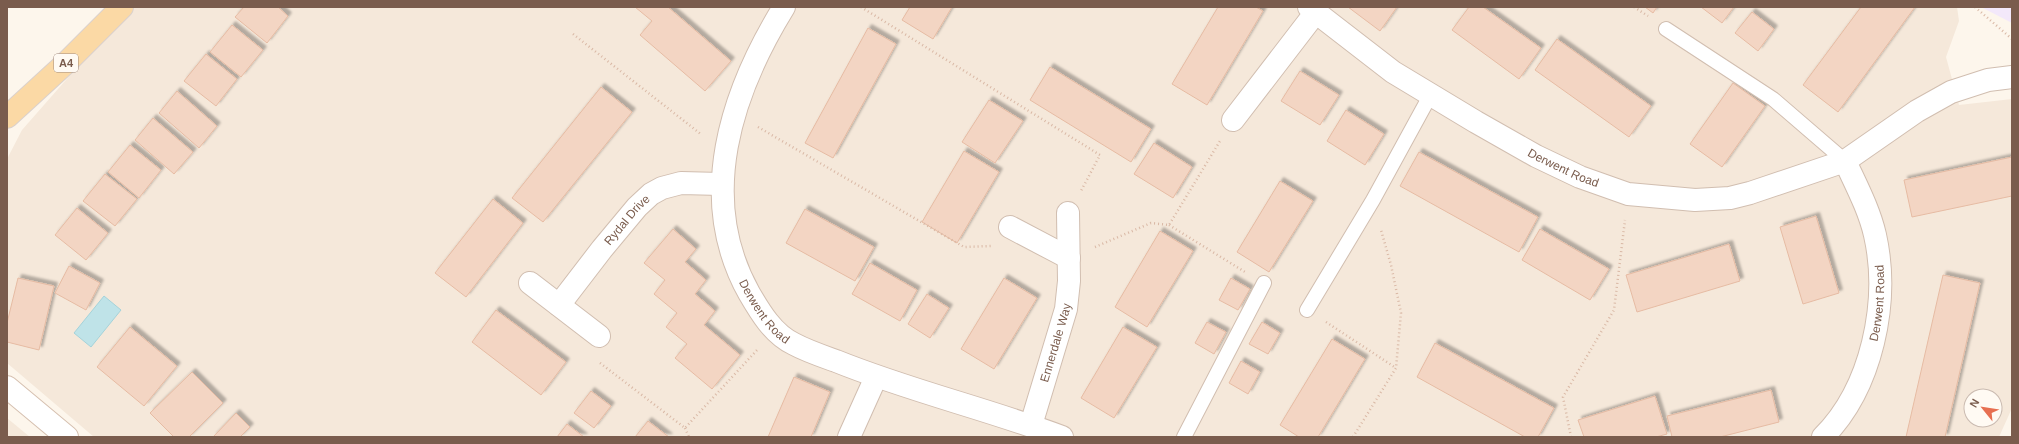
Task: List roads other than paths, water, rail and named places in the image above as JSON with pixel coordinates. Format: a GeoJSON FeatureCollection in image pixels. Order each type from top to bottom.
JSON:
{"type":"FeatureCollection","features":[{"type":"Feature","properties":{"kind":"main road","name":"A4"},"geometry":{"type":"LineString","coordinates":[[7,117],[67,62],[122,7]]}},
{"type":"Feature","properties":{"kind":"street","name":"Derwent Road"},"geometry":{"type":"LineString","coordinates":[[784,7],[755,61],[744,87],[724,153],[721,184],[725,227],[738,275],[756,306],[775,331],[793,344],[876,377],[1031,425],[1062,437]]}},
{"type":"Feature","properties":{"kind":"street","name":"Derwent Road"},"geometry":{"type":"LineString","coordinates":[[1233,120],[1312,10],[1393,72],[1476,122],[1536,156],[1580,177],[1628,194],[1696,200],[1730,198],[1764,189],[1845,162],[1917,111],[1951,92],[1988,80],[2012,78]]}},
{"type":"Feature","properties":{"kind":"street","name":"Derwent Road"},"geometry":{"type":"LineString","coordinates":[[1822,437],[1850,403],[1862,380],[1874,332],[1880,278],[1875,236],[1869,215],[1845,162]]}},
{"type":"Feature","properties":{"kind":"street","name":"Rydal Drive"},"geometry":{"type":"LineString","coordinates":[[559,304],[637,207],[651,194],[662,188],[681,183],[721,184]]}},
{"type":"Feature","properties":{"kind":"street","name":"Ennerdale Way"},"geometry":{"type":"LineString","coordinates":[[1031,425],[1066,309],[1069,281],[1068,213]]}},
{"type":"Feature","properties":{"kind":"street"},"geometry":{"type":"LineString","coordinates":[[1010,227],[1069,258]]}},
{"type":"Feature","properties":{"kind":"street"},"geometry":{"type":"LineString","coordinates":[[530,283],[600,336]]}},
{"type":"Feature","properties":{"kind":"street"},"geometry":{"type":"LineString","coordinates":[[849,437],[876,377]]}},
{"type":"Feature","properties":{"kind":"street"},"geometry":{"type":"LineString","coordinates":[[7,387],[66,437]]}},
{"type":"Feature","properties":{"kind":"lane"},"geometry":{"type":"LineString","coordinates":[[1666,29],[1773,99],[1845,162]]}},
{"type":"Feature","properties":{"kind":"lane"},"geometry":{"type":"LineString","coordinates":[[1307,310],[1373,200],[1431,94]]}},
{"type":"Feature","properties":{"kind":"lane"},"geometry":{"type":"LineString","coordinates":[[1184,437],[1264,283]]}},
{"type":"Feature","properties":{"kind":"water"},"geometry":{"type":"Polygon","coordinates":[[[104,296],[121,310],[91,347],[74,333],[104,296]]]}}]}
